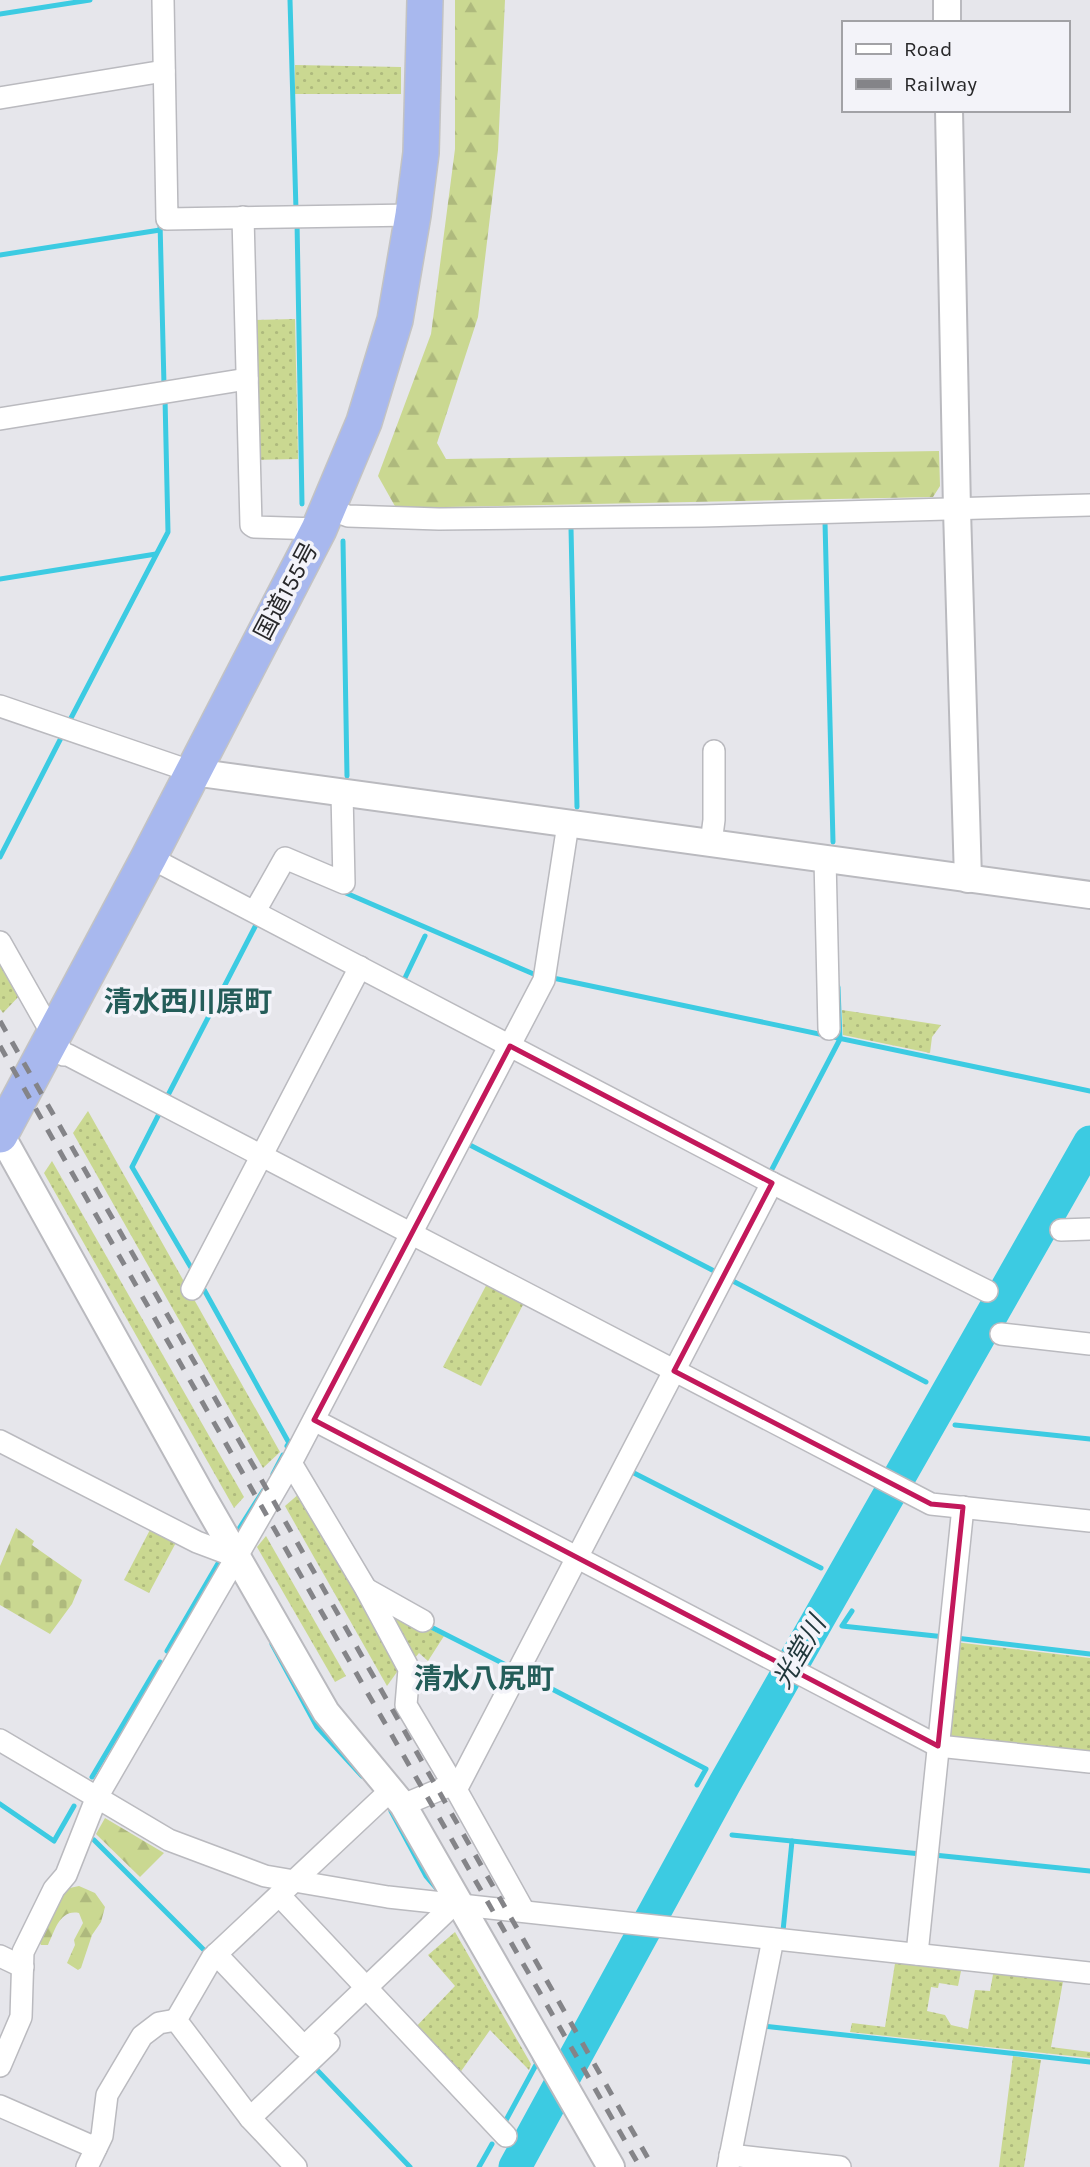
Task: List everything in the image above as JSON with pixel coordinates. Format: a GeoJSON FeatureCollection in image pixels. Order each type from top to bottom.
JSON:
{"type":"FeatureCollection","features":[{"type":"Feature","properties":{"kind":"highway","name":"国道155号"},"geometry":{"type":"LineString","coordinates":[[0,1134],[149,857],[324,519],[364,422],[395,320],[413,215],[421,153],[425,0]]}},
{"type":"Feature","properties":{"kind":"street"},"geometry":{"type":"LineString","coordinates":[[163,0],[167,219],[413,215]]}},
{"type":"Feature","properties":{"kind":"street"},"geometry":{"type":"LineString","coordinates":[[947,0],[947,21]]}},
{"type":"Feature","properties":{"kind":"street"},"geometry":{"type":"LineString","coordinates":[[0,98],[164,71]]}},
{"type":"Feature","properties":{"kind":"street"},"geometry":{"type":"LineString","coordinates":[[949,112],[968,878]]}},
{"type":"Feature","properties":{"kind":"street"},"geometry":{"type":"LineString","coordinates":[[243,217],[251,525],[254,527],[348,516],[439,519],[957,510],[1090,505]]}},
{"type":"Feature","properties":{"kind":"street"},"geometry":{"type":"LineString","coordinates":[[0,419],[247,379]]}},
{"type":"Feature","properties":{"kind":"street"},"geometry":{"type":"LineString","coordinates":[[0,706],[193,772],[1090,895]]}},
{"type":"Feature","properties":{"kind":"street"},"geometry":{"type":"LineString","coordinates":[[711,843],[714,820],[714,751]]}},
{"type":"Feature","properties":{"kind":"street"},"geometry":{"type":"LineString","coordinates":[[255,911],[285,858],[344,883],[342,793]]}},
{"type":"Feature","properties":{"kind":"street"},"geometry":{"type":"LineString","coordinates":[[0,2066],[21,2017],[23,1952],[54,1889],[66,1875],[96,1798],[291,1463],[544,980],[568,824]]}},
{"type":"Feature","properties":{"kind":"street"},"geometry":{"type":"LineString","coordinates":[[149,857],[772,1183],[987,1291]]}},
{"type":"Feature","properties":{"kind":"street"},"geometry":{"type":"LineString","coordinates":[[825,859],[830,1029]]}},
{"type":"Feature","properties":{"kind":"street"},"geometry":{"type":"LineString","coordinates":[[0,942],[64,1055],[931,1504],[1090,1521]]}},
{"type":"Feature","properties":{"kind":"street"},"geometry":{"type":"LineString","coordinates":[[192,1289],[360,967]]}},
{"type":"Feature","properties":{"kind":"street"},"geometry":{"type":"LineString","coordinates":[[0,1134],[326,1712],[397,1798],[611,2167]]}},
{"type":"Feature","properties":{"kind":"street"},"geometry":{"type":"LineString","coordinates":[[455,1787],[772,1183]]}},
{"type":"Feature","properties":{"kind":"street"},"geometry":{"type":"LineString","coordinates":[[1061,1230],[1090,1229]]}},
{"type":"Feature","properties":{"kind":"street"},"geometry":{"type":"LineString","coordinates":[[1001,1334],[1090,1344]]}},
{"type":"Feature","properties":{"kind":"street"},"geometry":{"type":"LineString","coordinates":[[314,1420],[938,1746],[1090,1762]]}},
{"type":"Feature","properties":{"kind":"street"},"geometry":{"type":"LineString","coordinates":[[0,1441],[197,1542],[237,1557]]}},
{"type":"Feature","properties":{"kind":"street"},"geometry":{"type":"LineString","coordinates":[[291,1463],[366,1589],[409,1669],[405,1705],[455,1787],[524,1911]]}},
{"type":"Feature","properties":{"kind":"street"},"geometry":{"type":"LineString","coordinates":[[917,1954],[963,1507]]}},
{"type":"Feature","properties":{"kind":"street"},"geometry":{"type":"LineString","coordinates":[[366,1589],[423,1621]]}},
{"type":"Feature","properties":{"kind":"street"},"geometry":{"type":"LineString","coordinates":[[0,1740],[169,1840],[265,1876],[286,1889],[371,1993],[506,2136]]}},
{"type":"Feature","properties":{"kind":"street"},"geometry":{"type":"LineString","coordinates":[[176,2020],[216,1954],[286,1889],[397,1798],[455,1787]]}},
{"type":"Feature","properties":{"kind":"street"},"geometry":{"type":"LineString","coordinates":[[286,1889],[388,1897],[459,1908],[524,1911],[1090,1973]]}},
{"type":"Feature","properties":{"kind":"street"},"geometry":{"type":"LineString","coordinates":[[250,2118],[371,1993],[459,1908]]}},
{"type":"Feature","properties":{"kind":"street"},"geometry":{"type":"LineString","coordinates":[[773,1938],[729,2161],[840,2167]]}},
{"type":"Feature","properties":{"kind":"street"},"geometry":{"type":"LineString","coordinates":[[216,1954],[304,2048],[371,1993]]}},
{"type":"Feature","properties":{"kind":"street"},"geometry":{"type":"LineString","coordinates":[[0,1956],[23,1967]]}},
{"type":"Feature","properties":{"kind":"street"},"geometry":{"type":"LineString","coordinates":[[176,2020],[250,2118],[296,2167]]}},
{"type":"Feature","properties":{"kind":"street"},"geometry":{"type":"LineString","coordinates":[[0,2106],[92,2157],[102,2136],[107,2095],[142,2036],[159,2023],[176,2020]]}},
{"type":"Feature","properties":{"kind":"highlighted area"},"geometry":{"type":"Polygon","coordinates":[[[510,1046],[772,1183],[674,1371],[931,1504],[963,1507],[938,1746],[314,1420],[510,1046]]]}},
{"type":"Feature","properties":{"kind":"green space"},"geometry":{"type":"Polygon","coordinates":[[[455,0],[505,0],[498,150],[478,317],[437,443],[446,459],[939,451],[940,486],[933,497],[396,508],[378,476],[431,334],[455,149],[455,0]]]}},
{"type":"Feature","properties":{"kind":"green space"},"geometry":{"type":"Polygon","coordinates":[[[295,65],[401,67],[401,94],[295,94],[295,65]]]}},
{"type":"Feature","properties":{"kind":"green space"},"geometry":{"type":"Polygon","coordinates":[[[295,319],[298,459],[254,460],[250,320],[295,319]]]}},
{"type":"Feature","properties":{"kind":"green space"},"geometry":{"type":"Polygon","coordinates":[[[0,957],[21,994],[3,1013],[0,1009],[0,957]]]}},
{"type":"Feature","properties":{"kind":"green space"},"geometry":{"type":"Polygon","coordinates":[[[842,1010],[941,1025],[932,1037],[930,1053],[843,1035],[842,1010]]]}},
{"type":"Feature","properties":{"kind":"green space"},"geometry":{"type":"Polygon","coordinates":[[[88,1111],[280,1452],[263,1468],[73,1133],[88,1111]]]}},
{"type":"Feature","properties":{"kind":"green space"},"geometry":{"type":"Polygon","coordinates":[[[52,1161],[244,1497],[234,1508],[44,1173],[52,1161]]]}},
{"type":"Feature","properties":{"kind":"green space"},"geometry":{"type":"Polygon","coordinates":[[[489,1280],[526,1299],[481,1386],[443,1367],[489,1280]]]}},
{"type":"Feature","properties":{"kind":"green space"},"geometry":{"type":"Polygon","coordinates":[[[300,1493],[402,1665],[387,1686],[285,1506],[300,1493]]]}},
{"type":"Feature","properties":{"kind":"green space"},"geometry":{"type":"Polygon","coordinates":[[[153,1524],[179,1537],[149,1593],[124,1580],[153,1524]]]}},
{"type":"Feature","properties":{"kind":"green space"},"geometry":{"type":"Polygon","coordinates":[[[16,1528],[34,1541],[32,1545],[82,1580],[72,1604],[50,1634],[0,1605],[0,1566],[16,1528]]]}},
{"type":"Feature","properties":{"kind":"green space"},"geometry":{"type":"Polygon","coordinates":[[[266,1536],[346,1676],[335,1682],[257,1547],[266,1536]]]}},
{"type":"Feature","properties":{"kind":"green space"},"geometry":{"type":"Polygon","coordinates":[[[387,1608],[444,1636],[428,1661],[419,1653],[411,1663],[387,1608]]]}},
{"type":"Feature","properties":{"kind":"green space"},"geometry":{"type":"Polygon","coordinates":[[[955,1642],[1090,1658],[1090,1757],[947,1741],[955,1642]]]}},
{"type":"Feature","properties":{"kind":"green space"},"geometry":{"type":"Polygon","coordinates":[[[105,1818],[164,1853],[140,1877],[96,1834],[105,1818]]]}},
{"type":"Feature","properties":{"kind":"green space"},"geometry":{"type":"Polygon","coordinates":[[[79,1886],[95,1893],[105,1907],[101,1922],[92,1935],[78,1970],[67,1963],[83,1923],[79,1913],[63,1917],[48,1945],[41,1945],[38,1940],[65,1889],[79,1886]]]}},
{"type":"Feature","properties":{"kind":"green space"},"geometry":{"type":"Polygon","coordinates":[[[455,1932],[531,2064],[529,2070],[490,2030],[457,2077],[412,2031],[455,1986],[428,1955],[455,1932]]]}},
{"type":"Feature","properties":{"kind":"green space"},"geometry":{"type":"Polygon","coordinates":[[[896,1957],[962,1966],[958,1986],[939,1983],[938,1988],[931,1987],[927,2011],[945,2015],[951,2025],[968,2029],[975,1990],[990,1991],[994,1969],[1064,1976],[1051,2047],[1090,2052],[1090,2058],[850,2032],[852,2023],[885,2027],[896,1957]]]}},
{"type":"Feature","properties":{"kind":"green space"},"geometry":{"type":"Polygon","coordinates":[[[1013,2056],[1041,2060],[1024,2167],[999,2167],[1013,2056]]]}},
{"type":"Feature","properties":{"kind":"water"},"geometry":{"type":"Polygon","coordinates":[[[553,2071],[565,2091],[522,2167],[499,2167],[553,2071]]]}},
{"type":"Feature","properties":{"kind":"waterway"},"geometry":{"type":"LineString","coordinates":[[0,14],[90,0]]}},
{"type":"Feature","properties":{"kind":"waterway"},"geometry":{"type":"LineString","coordinates":[[290,0],[296,210]]}},
{"type":"Feature","properties":{"kind":"waterway"},"geometry":{"type":"LineString","coordinates":[[297,221],[302,504]]}},
{"type":"Feature","properties":{"kind":"waterway"},"geometry":{"type":"LineString","coordinates":[[160,222],[164,385]]}},
{"type":"Feature","properties":{"kind":"waterway"},"geometry":{"type":"LineString","coordinates":[[0,255],[160,230]]}},
{"type":"Feature","properties":{"kind":"waterway"},"geometry":{"type":"LineString","coordinates":[[70,720],[168,532],[165,398]]}},
{"type":"Feature","properties":{"kind":"waterway"},"geometry":{"type":"LineString","coordinates":[[825,522],[833,842]]}},
{"type":"Feature","properties":{"kind":"waterway"},"geometry":{"type":"LineString","coordinates":[[571,528],[577,807]]}},
{"type":"Feature","properties":{"kind":"waterway"},"geometry":{"type":"LineString","coordinates":[[343,541],[347,776]]}},
{"type":"Feature","properties":{"kind":"waterway"},"geometry":{"type":"LineString","coordinates":[[0,579],[156,554]]}},
{"type":"Feature","properties":{"kind":"waterway"},"geometry":{"type":"LineString","coordinates":[[0,857],[62,736]]}},
{"type":"Feature","properties":{"kind":"waterway"},"geometry":{"type":"LineString","coordinates":[[339,890],[536,975]]}},
{"type":"Feature","properties":{"kind":"waterway"},"geometry":{"type":"LineString","coordinates":[[166,1099],[258,921]]}},
{"type":"Feature","properties":{"kind":"waterway"},"geometry":{"type":"LineString","coordinates":[[403,982],[425,936]]}},
{"type":"Feature","properties":{"kind":"waterway"},"geometry":{"type":"LineString","coordinates":[[553,974],[553,978],[1090,1091]]}},
{"type":"Feature","properties":{"kind":"waterway"},"geometry":{"type":"LineString","coordinates":[[770,1173],[840,1039],[838,987]]}},
{"type":"Feature","properties":{"kind":"waterway"},"geometry":{"type":"LineString","coordinates":[[160,1112],[132,1167],[193,1271]]}},
{"type":"Feature","properties":{"kind":"waterway","name":"光堂川"},"geometry":{"type":"LineString","coordinates":[[515,2167],[725,1783],[1090,1142]]}},
{"type":"Feature","properties":{"kind":"waterway"},"geometry":{"type":"LineString","coordinates":[[466,1143],[718,1273]]}},
{"type":"Feature","properties":{"kind":"waterway"},"geometry":{"type":"LineString","coordinates":[[1034,1237],[1053,1237]]}},
{"type":"Feature","properties":{"kind":"waterway"},"geometry":{"type":"LineString","coordinates":[[729,1279],[926,1382]]}},
{"type":"Feature","properties":{"kind":"waterway"},"geometry":{"type":"LineString","coordinates":[[202,1286],[289,1443],[287,1446]]}},
{"type":"Feature","properties":{"kind":"waterway"},"geometry":{"type":"LineString","coordinates":[[938,1388],[947,1392]]}},
{"type":"Feature","properties":{"kind":"waterway"},"geometry":{"type":"LineString","coordinates":[[929,1423],[942,1424]]}},
{"type":"Feature","properties":{"kind":"waterway"},"geometry":{"type":"LineString","coordinates":[[955,1425],[1090,1439]]}},
{"type":"Feature","properties":{"kind":"waterway"},"geometry":{"type":"LineString","coordinates":[[273,1474],[283,1455]]}},
{"type":"Feature","properties":{"kind":"waterway"},"geometry":{"type":"LineString","coordinates":[[630,1471],[821,1568]]}},
{"type":"Feature","properties":{"kind":"waterway"},"geometry":{"type":"LineString","coordinates":[[237,1532],[263,1491]]}},
{"type":"Feature","properties":{"kind":"waterway"},"geometry":{"type":"LineString","coordinates":[[167,1651],[220,1560]]}},
{"type":"Feature","properties":{"kind":"waterway"},"geometry":{"type":"LineString","coordinates":[[834,1574],[842,1578]]}},
{"type":"Feature","properties":{"kind":"waterway"},"geometry":{"type":"LineString","coordinates":[[829,1601],[840,1606]]}},
{"type":"Feature","properties":{"kind":"waterway"},"geometry":{"type":"LineString","coordinates":[[852,1611],[842,1626],[945,1637]]}},
{"type":"Feature","properties":{"kind":"waterway"},"geometry":{"type":"LineString","coordinates":[[427,1625],[512,1668]]}},
{"type":"Feature","properties":{"kind":"waterway"},"geometry":{"type":"LineString","coordinates":[[956,1638],[1090,1654]]}},
{"type":"Feature","properties":{"kind":"waterway"},"geometry":{"type":"LineString","coordinates":[[272,1644],[317,1727],[362,1776]]}},
{"type":"Feature","properties":{"kind":"waterway"},"geometry":{"type":"LineString","coordinates":[[92,1777],[160,1662]]}},
{"type":"Feature","properties":{"kind":"waterway"},"geometry":{"type":"LineString","coordinates":[[525,1675],[706,1769],[697,1785]]}},
{"type":"Feature","properties":{"kind":"waterway"},"geometry":{"type":"LineString","coordinates":[[710,1792],[718,1796]]}},
{"type":"Feature","properties":{"kind":"waterway"},"geometry":{"type":"LineString","coordinates":[[0,1804],[54,1841],[74,1806]]}},
{"type":"Feature","properties":{"kind":"waterway"},"geometry":{"type":"LineString","coordinates":[[391,1811],[426,1876],[438,1890]]}},
{"type":"Feature","properties":{"kind":"waterway"},"geometry":{"type":"LineString","coordinates":[[701,1827],[710,1833]]}},
{"type":"Feature","properties":{"kind":"waterway"},"geometry":{"type":"LineString","coordinates":[[732,1835],[921,1854]]}},
{"type":"Feature","properties":{"kind":"waterway"},"geometry":{"type":"LineString","coordinates":[[94,1840],[207,1953]]}},
{"type":"Feature","properties":{"kind":"waterway"},"geometry":{"type":"LineString","coordinates":[[783,1931],[792,1841]]}},
{"type":"Feature","properties":{"kind":"waterway"},"geometry":{"type":"LineString","coordinates":[[934,1855],[1090,1871]]}},
{"type":"Feature","properties":{"kind":"waterway"},"geometry":{"type":"LineString","coordinates":[[763,2026],[1090,2062]]}},
{"type":"Feature","properties":{"kind":"waterway"},"geometry":{"type":"LineString","coordinates":[[505,2122],[537,2063],[535,2060]]}},
{"type":"Feature","properties":{"kind":"waterway"},"geometry":{"type":"LineString","coordinates":[[317,2070],[410,2167]]}},
{"type":"Feature","properties":{"kind":"waterway"},"geometry":{"type":"LineString","coordinates":[[479,2167],[492,2144]]}},
{"type":"Feature","properties":{"kind":"railway"},"geometry":{"type":"LineString","coordinates":[[0,1021],[653,2167]]}},
{"type":"Feature","properties":{"kind":"railway"},"geometry":{"type":"LineString","coordinates":[[0,1046],[640,2167]]}},
{"type":"Feature","properties":{"kind":"district","name":"清水西川原町"},"geometry":{"type":"Point","coordinates":[188,1001]}},
{"type":"Feature","properties":{"kind":"district","name":"清水八尻町"},"geometry":{"type":"Point","coordinates":[484,1678]}}]}
